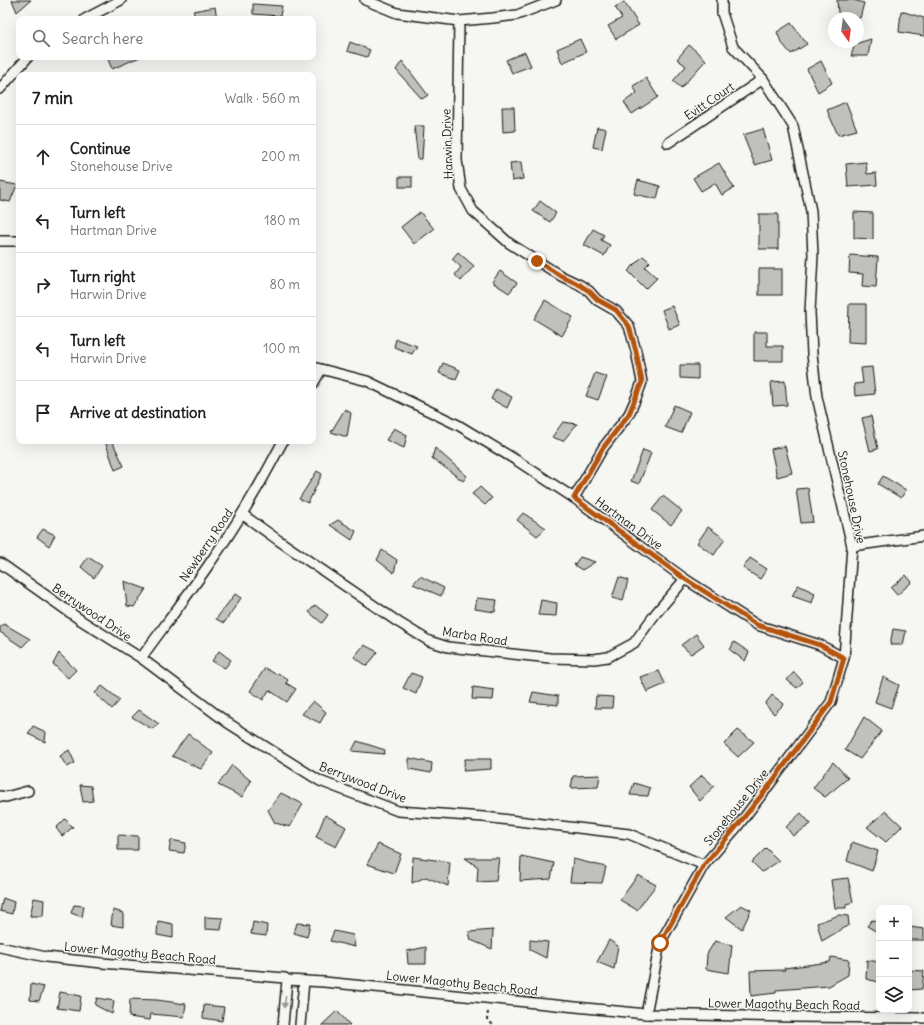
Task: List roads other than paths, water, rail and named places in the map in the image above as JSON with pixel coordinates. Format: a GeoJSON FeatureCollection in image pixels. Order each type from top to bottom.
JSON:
{"type":"FeatureCollection","features":[{"type":"Feature","properties":{"kind":"street"},"geometry":{"type":"LineString","coordinates":[[91,16],[121,0]]}},
{"type":"Feature","properties":{"kind":"street"},"geometry":{"type":"LineString","coordinates":[[365,0],[402,14],[459,21],[517,15],[556,0]]}},
{"type":"Feature","properties":{"kind":"street","name":"Stonehouse Drive"},"geometry":{"type":"LineString","coordinates":[[646,1014],[660,943],[704,865],[769,786],[831,702],[844,658],[852,546],[817,397],[812,354],[810,312],[813,255],[811,211],[793,126],[763,79],[733,47],[722,13],[722,0]]}},
{"type":"Feature","properties":{"kind":"street","name":"Harwin Drive"},"geometry":{"type":"LineString","coordinates":[[459,21],[457,160],[461,189],[473,211],[509,243],[561,276],[580,285],[598,300],[616,310],[629,326],[636,351],[642,382],[637,396],[629,414],[603,448],[574,498]]}},
{"type":"Feature","properties":{"kind":"street"},"geometry":{"type":"LineString","coordinates":[[0,89],[25,60]]}},
{"type":"Feature","properties":{"kind":"street","name":"Evitt Court"},"geometry":{"type":"LineString","coordinates":[[668,143],[763,79]]}},
{"type":"Feature","properties":{"kind":"street"},"geometry":{"type":"LineString","coordinates":[[0,241],[16,241]]}},
{"type":"Feature","properties":{"kind":"street","name":"Hartman Drive"},"geometry":{"type":"LineString","coordinates":[[317,368],[367,381],[458,424],[574,498],[685,579],[757,625],[820,645],[844,658]]}},
{"type":"Feature","properties":{"kind":"street","name":"Newberry Road"},"geometry":{"type":"LineString","coordinates":[[141,658],[242,514],[281,444]]}},
{"type":"Feature","properties":{"kind":"street","name":"Marba Road"},"geometry":{"type":"LineString","coordinates":[[242,514],[398,622],[429,641],[448,647],[550,658],[608,658],[634,643],[685,579]]}},
{"type":"Feature","properties":{"kind":"street"},"geometry":{"type":"LineString","coordinates":[[852,546],[924,536]]}},
{"type":"Feature","properties":{"kind":"street","name":"Berrywood Drive"},"geometry":{"type":"LineString","coordinates":[[0,563],[82,621],[141,658],[228,723],[320,781],[398,812],[484,817],[629,834],[704,865]]}},
{"type":"Feature","properties":{"kind":"street"},"geometry":{"type":"LineString","coordinates":[[0,796],[6,797],[28,791]]}},
{"type":"Feature","properties":{"kind":"street","name":"Lower Magothy Beach Road"},"geometry":{"type":"LineString","coordinates":[[0,947],[46,957],[102,963],[286,978],[288,980],[646,1014],[790,1021],[924,1018]]}},
{"type":"Feature","properties":{"kind":"street"},"geometry":{"type":"LineString","coordinates":[[282,1025],[288,980]]}},
{"type":"Feature","properties":{"kind":"street"},"geometry":{"type":"LineString","coordinates":[[300,1025],[304,981]]}}]}
